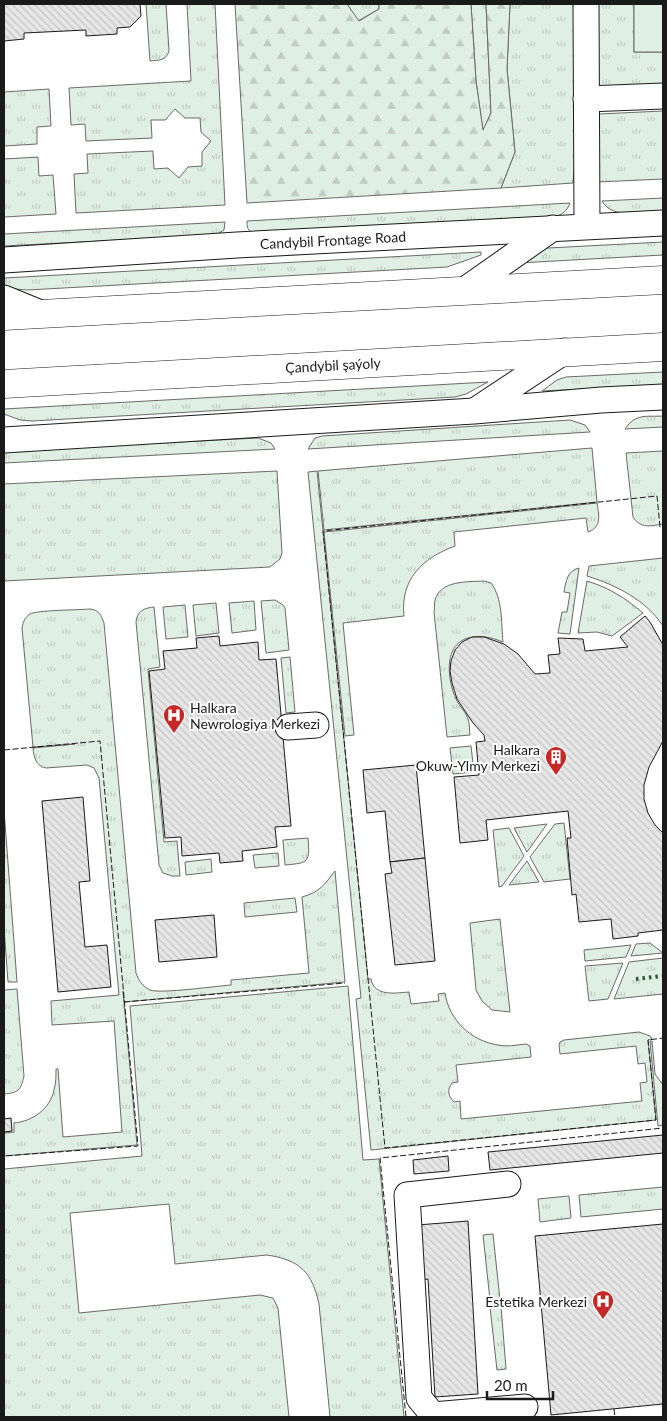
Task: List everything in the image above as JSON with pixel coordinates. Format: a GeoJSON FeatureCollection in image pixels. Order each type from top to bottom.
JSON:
{"type":"FeatureCollection","features":[{"type":"Feature","properties":{"kind":"main road"},"geometry":{"type":"LineString","coordinates":[[4,316],[663,280]]}},
{"type":"Feature","properties":{"kind":"main road","name":"Çandybil şaýoly"},"geometry":{"type":"LineString","coordinates":[[4,384],[663,347]]}},
{"type":"Feature","properties":{"kind":"street"},"geometry":{"type":"LineString","coordinates":[[586,4],[587,226]]}},
{"type":"Feature","properties":{"kind":"street"},"geometry":{"type":"LineString","coordinates":[[586,99],[663,96]]}},
{"type":"Feature","properties":{"kind":"street","name":"Candybil Frontage Road"},"geometry":{"type":"LineString","coordinates":[[4,260],[237,245],[663,223]]}},
{"type":"Feature","properties":{"kind":"street"},"geometry":{"type":"LineString","coordinates":[[463,291],[553,228]]}},
{"type":"Feature","properties":{"kind":"street"},"geometry":{"type":"LineString","coordinates":[[4,298],[44,314]]}},
{"type":"Feature","properties":{"kind":"street"},"geometry":{"type":"LineString","coordinates":[[474,411],[565,351]]}},
{"type":"Feature","properties":{"kind":"street"},"geometry":{"type":"LineString","coordinates":[[11,436],[474,411],[601,400],[663,397]]}},
{"type":"Feature","properties":{"kind":"street"},"geometry":{"type":"LineString","coordinates":[[288,728],[316,725]]}},
{"type":"Feature","properties":{"kind":"street"},"geometry":{"type":"LineString","coordinates":[[508,1184],[407,1195],[420,1398],[433,1415],[525,1407]]}},
{"type":"Feature","properties":{"kind":"green space"},"geometry":{"type":"Polygon","coordinates":[[[146,4],[166,4],[169,51],[166,57],[162,59],[150,61],[146,4]]]}},
{"type":"Feature","properties":{"kind":"green space"},"geometry":{"type":"Polygon","coordinates":[[[187,4],[215,4],[225,205],[76,213],[74,174],[88,173],[87,154],[153,151],[154,169],[168,168],[179,178],[188,167],[202,166],[202,152],[211,141],[201,132],[200,118],[185,118],[175,109],[165,120],[151,120],[152,138],[86,141],[85,124],[71,125],[69,88],[191,81],[187,4]]]}},
{"type":"Feature","properties":{"kind":"green space"},"geometry":{"type":"Polygon","coordinates":[[[235,4],[347,4],[359,21],[379,9],[379,4],[471,4],[476,81],[483,130],[491,113],[486,4],[510,4],[507,69],[515,152],[501,188],[247,203],[235,4]]]}},
{"type":"Feature","properties":{"kind":"green space"},"geometry":{"type":"Polygon","coordinates":[[[347,4],[379,4],[379,9],[358,21],[347,4]]]}},
{"type":"Feature","properties":{"kind":"green space"},"geometry":{"type":"Polygon","coordinates":[[[471,4],[486,4],[491,113],[483,131],[476,81],[471,4]]]}},
{"type":"Feature","properties":{"kind":"green space"},"geometry":{"type":"Polygon","coordinates":[[[510,4],[577,4],[578,120],[573,183],[501,188],[515,152],[507,69],[510,4]]]}},
{"type":"Feature","properties":{"kind":"green space"},"geometry":{"type":"Polygon","coordinates":[[[596,4],[634,4],[634,52],[663,52],[663,86],[596,86],[596,4]]]}},
{"type":"Feature","properties":{"kind":"green space"},"geometry":{"type":"Polygon","coordinates":[[[634,4],[663,4],[663,52],[634,52],[634,4]]]}},
{"type":"Feature","properties":{"kind":"green space"},"geometry":{"type":"Polygon","coordinates":[[[49,89],[51,126],[37,127],[37,144],[4,146],[4,92],[49,89]]]}},
{"type":"Feature","properties":{"kind":"green space"},"geometry":{"type":"Polygon","coordinates":[[[663,111],[663,179],[597,182],[599,114],[663,111]]]}},
{"type":"Feature","properties":{"kind":"green space"},"geometry":{"type":"Polygon","coordinates":[[[38,157],[39,176],[53,175],[56,214],[4,217],[4,159],[38,157]]]}},
{"type":"Feature","properties":{"kind":"green space"},"geometry":{"type":"Polygon","coordinates":[[[663,198],[663,211],[638,213],[613,211],[602,201],[663,198]]]}},
{"type":"Feature","properties":{"kind":"green space"},"geometry":{"type":"Polygon","coordinates":[[[570,203],[564,212],[555,217],[251,232],[247,224],[247,221],[570,203]]]}},
{"type":"Feature","properties":{"kind":"green space"},"geometry":{"type":"Polygon","coordinates":[[[225,222],[224,230],[216,235],[4,246],[4,234],[225,222]]]}},
{"type":"Feature","properties":{"kind":"green space"},"geometry":{"type":"Polygon","coordinates":[[[663,242],[663,255],[518,263],[548,248],[663,242]]]}},
{"type":"Feature","properties":{"kind":"green space"},"geometry":{"type":"Polygon","coordinates":[[[481,252],[481,255],[447,267],[27,290],[15,289],[4,285],[4,278],[481,252]]]}},
{"type":"Feature","properties":{"kind":"green space"},"geometry":{"type":"Polygon","coordinates":[[[663,372],[663,385],[542,391],[557,380],[566,377],[663,372]]]}},
{"type":"Feature","properties":{"kind":"green space"},"geometry":{"type":"Polygon","coordinates":[[[488,382],[466,394],[455,397],[32,421],[20,420],[4,414],[4,409],[488,382]]]}},
{"type":"Feature","properties":{"kind":"green space"},"geometry":{"type":"Polygon","coordinates":[[[663,416],[663,427],[625,429],[637,418],[663,416]]]}},
{"type":"Feature","properties":{"kind":"green space"},"geometry":{"type":"Polygon","coordinates":[[[570,420],[585,425],[590,432],[308,449],[315,438],[322,436],[570,420]]]}},
{"type":"Feature","properties":{"kind":"green space"},"geometry":{"type":"Polygon","coordinates":[[[258,438],[271,443],[275,449],[4,463],[4,451],[258,438]]]}},
{"type":"Feature","properties":{"kind":"green space"},"geometry":{"type":"Polygon","coordinates":[[[592,448],[597,502],[324,530],[318,471],[592,448]]]}},
{"type":"Feature","properties":{"kind":"green space"},"geometry":{"type":"Polygon","coordinates":[[[663,451],[663,524],[643,525],[633,517],[626,453],[663,451]]]}},
{"type":"Feature","properties":{"kind":"green space"},"geometry":{"type":"Polygon","coordinates":[[[277,471],[282,553],[280,559],[270,567],[4,581],[4,484],[277,471]]]}},
{"type":"Feature","properties":{"kind":"green space"},"geometry":{"type":"Polygon","coordinates":[[[317,471],[368,979],[371,979],[376,989],[386,993],[409,992],[411,1004],[439,1001],[438,994],[445,993],[451,1012],[470,1034],[488,1043],[498,1045],[526,1044],[530,1046],[531,1057],[456,1065],[458,1082],[452,1083],[449,1093],[454,1102],[460,1101],[461,1119],[642,1101],[640,1083],[647,1082],[645,1063],[638,1064],[636,1046],[560,1054],[559,1045],[564,1040],[639,1032],[650,1036],[652,1039],[648,1040],[656,1120],[371,1150],[356,999],[361,998],[308,472],[317,471]]]}},
{"type":"Feature","properties":{"kind":"green space"},"geometry":{"type":"Polygon","coordinates":[[[597,503],[598,524],[588,532],[586,518],[454,532],[455,546],[443,551],[423,564],[410,581],[404,603],[404,616],[343,623],[354,735],[345,736],[324,532],[597,503]]]}},
{"type":"Feature","properties":{"kind":"green space"},"geometry":{"type":"Polygon","coordinates":[[[663,558],[663,626],[648,608],[630,595],[609,584],[587,576],[589,566],[663,558]]]}},
{"type":"Feature","properties":{"kind":"green space"},"geometry":{"type":"Polygon","coordinates":[[[579,568],[570,634],[558,633],[562,612],[567,612],[570,593],[564,592],[566,580],[572,571],[579,568]]]}},
{"type":"Feature","properties":{"kind":"green space"},"geometry":{"type":"Polygon","coordinates":[[[484,581],[491,583],[498,596],[503,642],[480,636],[465,639],[458,643],[453,650],[449,666],[451,684],[456,699],[468,719],[470,735],[447,737],[434,612],[435,600],[438,593],[449,585],[484,581]]]}},
{"type":"Feature","properties":{"kind":"green space"},"geometry":{"type":"Polygon","coordinates":[[[587,581],[617,594],[643,613],[612,636],[597,632],[578,633],[587,581]]]}},
{"type":"Feature","properties":{"kind":"green space"},"geometry":{"type":"Polygon","coordinates":[[[275,600],[285,608],[289,650],[266,653],[261,601],[275,600]]]}},
{"type":"Feature","properties":{"kind":"green space"},"geometry":{"type":"Polygon","coordinates":[[[254,601],[256,630],[232,633],[229,603],[254,601]]]}},
{"type":"Feature","properties":{"kind":"green space"},"geometry":{"type":"Polygon","coordinates":[[[216,603],[219,633],[196,636],[193,605],[216,603]]]}},
{"type":"Feature","properties":{"kind":"green space"},"geometry":{"type":"Polygon","coordinates":[[[185,605],[188,637],[166,639],[163,607],[185,605]]]}},
{"type":"Feature","properties":{"kind":"green space"},"geometry":{"type":"Polygon","coordinates":[[[154,607],[160,667],[148,669],[164,842],[177,841],[180,876],[163,873],[159,865],[136,622],[138,615],[142,611],[154,607]]]}},
{"type":"Feature","properties":{"kind":"green space"},"geometry":{"type":"Polygon","coordinates":[[[96,610],[99,613],[104,623],[136,973],[140,981],[150,990],[165,991],[231,985],[231,980],[309,973],[302,897],[313,893],[321,887],[335,871],[345,982],[124,1002],[137,1145],[4,1156],[4,1133],[14,1132],[14,1123],[28,1120],[45,1108],[54,1090],[56,1069],[58,1069],[63,1137],[122,1132],[114,1021],[52,1025],[51,1001],[119,995],[99,778],[94,768],[87,765],[46,768],[36,761],[33,748],[75,744],[33,747],[22,628],[30,614],[96,610]]]}},
{"type":"Feature","properties":{"kind":"green space"},"geometry":{"type":"Polygon","coordinates":[[[290,657],[295,712],[286,713],[281,658],[290,657]]]}},
{"type":"Feature","properties":{"kind":"green space"},"geometry":{"type":"Polygon","coordinates":[[[471,746],[474,772],[453,774],[450,748],[471,746]]]}},
{"type":"Feature","properties":{"kind":"green space"},"geometry":{"type":"Polygon","coordinates":[[[4,810],[17,982],[8,982],[4,928],[4,810]]]}},
{"type":"Feature","properties":{"kind":"green space"},"geometry":{"type":"Polygon","coordinates":[[[564,823],[570,879],[544,882],[530,857],[555,824],[564,823]]]}},
{"type":"Feature","properties":{"kind":"green space"},"geometry":{"type":"Polygon","coordinates":[[[547,824],[527,852],[514,828],[547,824]]]}},
{"type":"Feature","properties":{"kind":"green space"},"geometry":{"type":"Polygon","coordinates":[[[509,828],[524,856],[502,886],[499,887],[493,830],[509,828]]]}},
{"type":"Feature","properties":{"kind":"green space"},"geometry":{"type":"Polygon","coordinates":[[[308,838],[309,852],[306,860],[285,865],[283,840],[308,838]]]}},
{"type":"Feature","properties":{"kind":"green space"},"geometry":{"type":"Polygon","coordinates":[[[278,853],[279,866],[255,868],[253,855],[278,853]]]}},
{"type":"Feature","properties":{"kind":"green space"},"geometry":{"type":"Polygon","coordinates":[[[211,859],[212,872],[186,875],[185,862],[211,859]]]}},
{"type":"Feature","properties":{"kind":"green space"},"geometry":{"type":"Polygon","coordinates":[[[527,861],[539,882],[509,885],[527,861]]]}},
{"type":"Feature","properties":{"kind":"green space"},"geometry":{"type":"Polygon","coordinates":[[[295,898],[297,912],[245,917],[244,903],[295,898]]]}},
{"type":"Feature","properties":{"kind":"green space"},"geometry":{"type":"Polygon","coordinates":[[[500,919],[510,1012],[492,1010],[482,1001],[476,990],[470,923],[500,919]]]}},
{"type":"Feature","properties":{"kind":"green space"},"geometry":{"type":"Polygon","coordinates":[[[650,943],[663,953],[631,956],[636,944],[650,943]]]}},
{"type":"Feature","properties":{"kind":"green space"},"geometry":{"type":"Polygon","coordinates":[[[631,945],[626,957],[585,961],[584,950],[631,945]]]}},
{"type":"Feature","properties":{"kind":"green space"},"geometry":{"type":"Polygon","coordinates":[[[663,958],[663,994],[614,999],[629,962],[663,958]]]}},
{"type":"Feature","properties":{"kind":"green space"},"geometry":{"type":"Polygon","coordinates":[[[623,963],[608,999],[589,1001],[585,966],[623,963]]]}},
{"type":"Feature","properties":{"kind":"green space"},"geometry":{"type":"Polygon","coordinates":[[[348,986],[363,1160],[379,1159],[404,1417],[330,1417],[319,1304],[313,1284],[303,1269],[288,1260],[267,1255],[175,1264],[169,1204],[70,1213],[79,1313],[260,1295],[273,1298],[278,1308],[289,1417],[4,1417],[4,1169],[142,1156],[130,1006],[348,986]]]}},
{"type":"Feature","properties":{"kind":"green space"},"geometry":{"type":"Polygon","coordinates":[[[17,989],[24,1076],[22,1085],[18,1090],[13,1093],[4,1094],[4,990],[17,989]]]}},
{"type":"Feature","properties":{"kind":"green space"},"geometry":{"type":"Polygon","coordinates":[[[650,1041],[652,1041],[655,1074],[663,1085],[663,1125],[658,1126],[650,1041]]]}},
{"type":"Feature","properties":{"kind":"green space"},"geometry":{"type":"Polygon","coordinates":[[[663,1187],[663,1209],[581,1217],[579,1195],[663,1187]]]}},
{"type":"Feature","properties":{"kind":"green space"},"geometry":{"type":"Polygon","coordinates":[[[569,1196],[571,1218],[540,1222],[538,1199],[569,1196]]]}},
{"type":"Feature","properties":{"kind":"green space"},"geometry":{"type":"Polygon","coordinates":[[[493,1234],[500,1300],[490,1300],[483,1235],[493,1234]]]}},
{"type":"Feature","properties":{"kind":"green space"},"geometry":{"type":"Polygon","coordinates":[[[501,1306],[506,1369],[497,1370],[490,1307],[501,1306]]]}},
{"type":"Feature","properties":{"kind":"building"},"geometry":{"type":"Polygon","coordinates":[[[4,4],[140,4],[141,16],[130,27],[117,28],[117,34],[86,36],[86,30],[24,33],[24,39],[4,41],[4,4]]]}},
{"type":"Feature","properties":{"kind":"building","name":"Halkara Okuw-Ylmy Merkezi"},"geometry":{"type":"Polygon","coordinates":[[[645,616],[663,645],[663,741],[649,767],[644,785],[644,799],[648,813],[655,825],[663,833],[663,930],[613,939],[611,919],[579,922],[576,894],[572,895],[567,838],[571,838],[568,811],[486,820],[488,840],[460,843],[454,777],[479,775],[476,742],[485,741],[484,735],[473,723],[457,699],[450,671],[455,650],[462,642],[472,637],[484,637],[504,644],[518,654],[535,674],[550,673],[548,655],[560,654],[558,638],[583,639],[585,651],[628,647],[620,637],[645,616]]]}},
{"type":"Feature","properties":{"kind":"building"},"geometry":{"type":"Polygon","coordinates":[[[219,636],[220,646],[258,642],[259,660],[276,659],[291,826],[275,827],[277,847],[242,851],[243,861],[220,863],[219,853],[182,856],[181,837],[165,838],[149,671],[165,669],[163,651],[197,648],[196,638],[219,636]]]}},
{"type":"Feature","properties":{"kind":"building"},"geometry":{"type":"Polygon","coordinates":[[[416,765],[425,858],[390,862],[385,811],[367,813],[363,770],[416,765]]]}},
{"type":"Feature","properties":{"kind":"building"},"geometry":{"type":"Polygon","coordinates":[[[83,797],[90,881],[79,882],[85,947],[107,945],[111,987],[58,992],[42,801],[83,797]]]}},
{"type":"Feature","properties":{"kind":"building"},"geometry":{"type":"Polygon","coordinates":[[[425,858],[435,961],[395,965],[385,874],[392,873],[390,862],[425,858]]]}},
{"type":"Feature","properties":{"kind":"building"},"geometry":{"type":"Polygon","coordinates":[[[214,915],[217,957],[159,962],[155,920],[214,915]]]}},
{"type":"Feature","properties":{"kind":"building"},"geometry":{"type":"Polygon","coordinates":[[[11,1118],[12,1131],[4,1132],[4,1119],[11,1118]]]}},
{"type":"Feature","properties":{"kind":"building"},"geometry":{"type":"Polygon","coordinates":[[[663,1135],[663,1153],[490,1170],[488,1152],[663,1135]]]}},
{"type":"Feature","properties":{"kind":"building"},"geometry":{"type":"Polygon","coordinates":[[[448,1156],[449,1171],[414,1174],[413,1160],[448,1156]]]}},
{"type":"Feature","properties":{"kind":"building"},"geometry":{"type":"Polygon","coordinates":[[[468,1221],[478,1394],[435,1397],[428,1279],[420,1280],[417,1225],[468,1221]]]}},
{"type":"Feature","properties":{"kind":"building","name":"Estetika Merkezi"},"geometry":{"type":"Polygon","coordinates":[[[663,1224],[663,1404],[551,1415],[535,1236],[663,1224]]]}},
{"type":"Feature","properties":{"kind":"hedge"},"geometry":{"type":"LineString","coordinates":[[636,979],[663,976]]}},
{"type":"Feature","properties":{"kind":"fence"},"geometry":{"type":"LineString","coordinates":[[660,527],[657,496],[323,531],[385,1148],[656,1120],[648,1040],[663,1038]]}},
{"type":"Feature","properties":{"kind":"fence"},"geometry":{"type":"LineString","coordinates":[[4,750],[100,741],[138,1146],[4,1156]]}},
{"type":"Feature","properties":{"kind":"fence"},"geometry":{"type":"LineString","coordinates":[[124,1002],[345,983]]}},
{"type":"Feature","properties":{"kind":"fence"},"geometry":{"type":"LineString","coordinates":[[406,1417],[380,1158],[663,1128]]}},
{"type":"Feature","properties":{"kind":"fence"},"geometry":{"type":"LineString","coordinates":[[614,1409],[615,1417]]}},
{"type":"Feature","properties":{"kind":"place","name":"Halkara Newrologiya Merkezi"},"geometry":{"type":"Point","coordinates":[174,734]}},
{"type":"Feature","properties":{"kind":"place","name":"Halkara Okuw-Ylmy Merkezi"},"geometry":{"type":"Point","coordinates":[556,776]}},
{"type":"Feature","properties":{"kind":"place","name":"Estetika Merkezi"},"geometry":{"type":"Point","coordinates":[603,1320]}}]}
